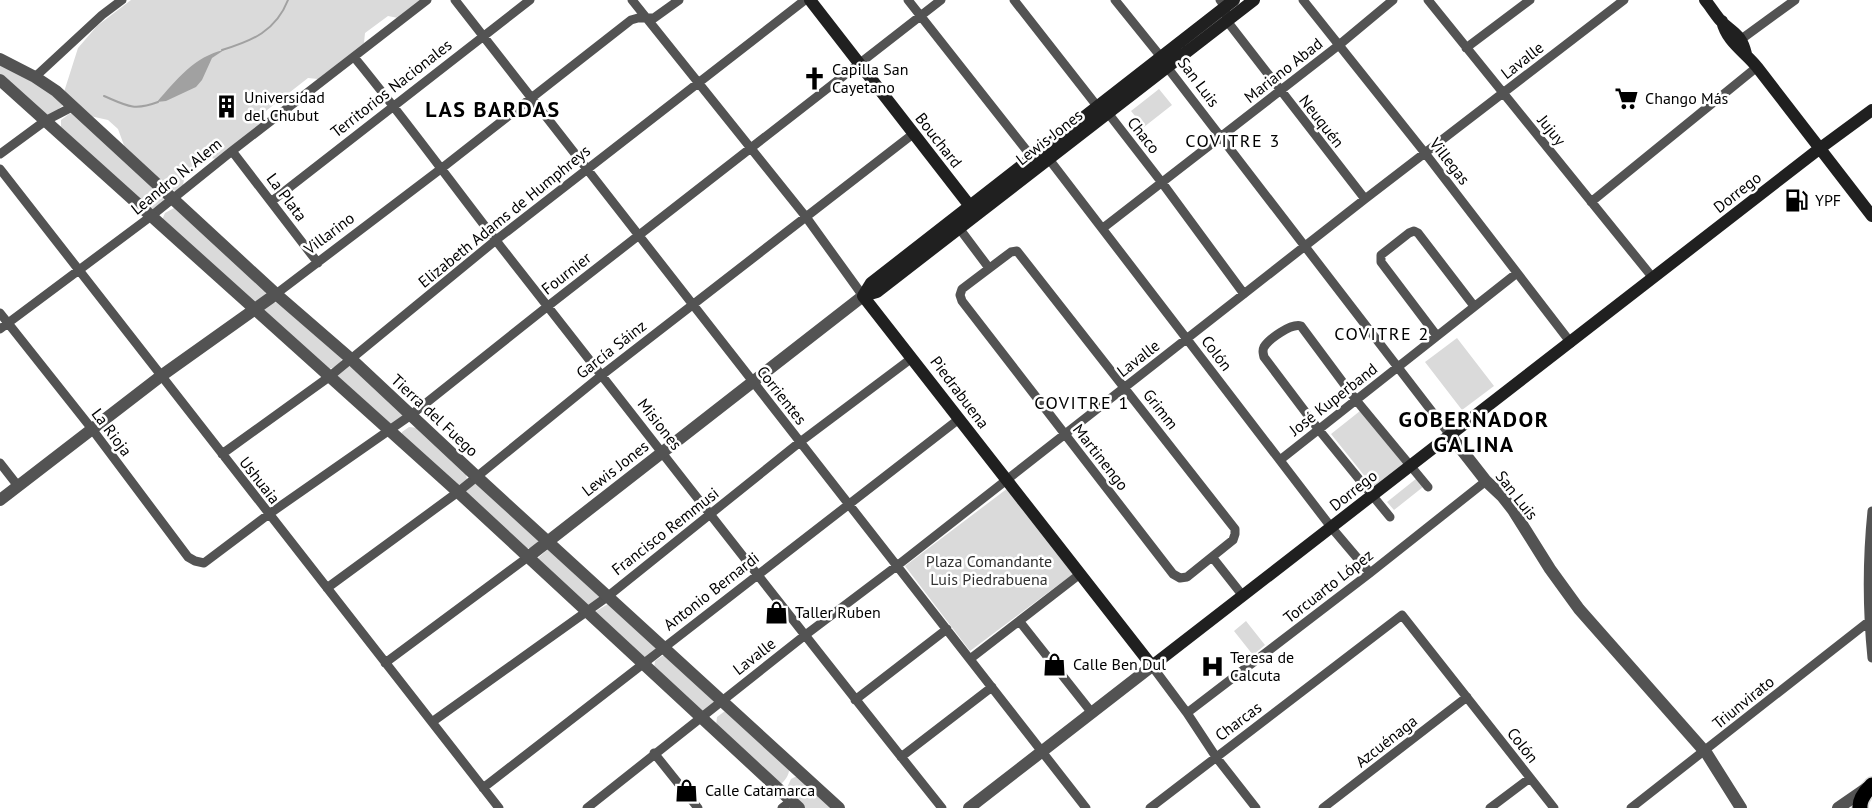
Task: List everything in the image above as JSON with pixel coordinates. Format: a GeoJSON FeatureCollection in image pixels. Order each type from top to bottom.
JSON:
{"type":"FeatureCollection","features":[{"type":"Feature","properties":{"kind":"main road","name":"Bouchard"},"geometry":{"type":"LineString","coordinates":[[810,0],[973,210]]}},
{"type":"Feature","properties":{"kind":"main road","name":"Lewis Jones"},"geometry":{"type":"LineString","coordinates":[[863,296],[871,283],[956,224],[1164,62],[1227,21],[1254,0]]}},
{"type":"Feature","properties":{"kind":"main road"},"geometry":{"type":"LineString","coordinates":[[1705,0],[1722,21],[1725,32],[1737,42],[1757,67],[1872,216]]}},
{"type":"Feature","properties":{"kind":"main road","name":"Lewis Jones"},"geometry":{"type":"LineString","coordinates":[[1164,62],[1226,2]]}},
{"type":"Feature","properties":{"kind":"main road","name":"Dorrego"},"geometry":{"type":"LineString","coordinates":[[1152,666],[1872,110]]}},
{"type":"Feature","properties":{"kind":"main road","name":"Piedrabuena"},"geometry":{"type":"LineString","coordinates":[[863,296],[1152,666]]}},
{"type":"Feature","properties":{"kind":"main road"},"geometry":{"type":"LineString","coordinates":[[1860,808],[1860,803],[1871,785]]}},
{"type":"Feature","properties":{"kind":"street"},"geometry":{"type":"LineString","coordinates":[[35,77],[102,15],[122,0]]}},
{"type":"Feature","properties":{"kind":"street","name":"Leandro N. Alem"},"geometry":{"type":"LineString","coordinates":[[4,326],[150,217],[427,0]]}},
{"type":"Feature","properties":{"kind":"street","name":"Corrientes"},"geometry":{"type":"LineString","coordinates":[[455,0],[1086,808]]}},
{"type":"Feature","properties":{"kind":"street","name":"Territorios Nacionales"},"geometry":{"type":"LineString","coordinates":[[272,201],[530,0]]}},
{"type":"Feature","properties":{"kind":"street","name":"Piedrabuena"},"geometry":{"type":"LineString","coordinates":[[632,0],[806,217],[863,296]]}},
{"type":"Feature","properties":{"kind":"street","name":"Villarino"},"geometry":{"type":"LineString","coordinates":[[0,500],[161,376],[318,263],[631,20],[654,18],[679,0]]}},
{"type":"Feature","properties":{"kind":"street","name":"Elizabeth Adams de Humphreys"},"geometry":{"type":"LineString","coordinates":[[222,454],[329,377],[496,240],[805,0]]}},
{"type":"Feature","properties":{"kind":"street","name":"Colón"},"geometry":{"type":"LineString","coordinates":[[908,0],[1040,158],[1103,228],[1331,527],[1370,573]]}},
{"type":"Feature","properties":{"kind":"street","name":"Fournier"},"geometry":{"type":"LineString","coordinates":[[204,563],[269,514],[389,432],[941,0]]}},
{"type":"Feature","properties":{"kind":"street","name":"Chaco"},"geometry":{"type":"LineString","coordinates":[[1014,0],[1163,184],[1244,294]]}},
{"type":"Feature","properties":{"kind":"street","name":"San Luis"},"geometry":{"type":"LineString","coordinates":[[1115,0],[1450,435],[1486,481],[1513,510],[1550,569],[1595,629],[1705,751],[1741,808]]}},
{"type":"Feature","properties":{"kind":"street","name":"Villegas"},"geometry":{"type":"LineString","coordinates":[[1303,0],[1425,153],[1570,343]]}},
{"type":"Feature","properties":{"kind":"street","name":"Mariano Abad"},"geometry":{"type":"LineString","coordinates":[[1103,228],[1163,184],[1393,0]]}},
{"type":"Feature","properties":{"kind":"street","name":"Jujuy"},"geometry":{"type":"LineString","coordinates":[[1428,0],[1653,278]]}},
{"type":"Feature","properties":{"kind":"street"},"geometry":{"type":"LineString","coordinates":[[1466,48],[1530,0]]}},
{"type":"Feature","properties":{"kind":"street","name":"Lavalle"},"geometry":{"type":"LineString","coordinates":[[586,808],[601,804],[654,753],[1624,0]]}},
{"type":"Feature","properties":{"kind":"street"},"geometry":{"type":"LineString","coordinates":[[1737,42],[1795,0]]}},
{"type":"Feature","properties":{"kind":"street","name":"Neuquén"},"geometry":{"type":"LineString","coordinates":[[1226,2],[1227,21],[1365,199]]}},
{"type":"Feature","properties":{"kind":"street","name":"Misiones"},"geometry":{"type":"LineString","coordinates":[[354,57],[394,105],[496,240],[712,514],[804,636],[942,808]]}},
{"type":"Feature","properties":{"kind":"street","name":"Tierra del Fuego"},"geometry":{"type":"LineString","coordinates":[[0,59],[35,77],[72,106],[839,808]]}},
{"type":"Feature","properties":{"kind":"street"},"geometry":{"type":"LineString","coordinates":[[1591,202],[1757,67]]}},
{"type":"Feature","properties":{"kind":"street"},"geometry":{"type":"LineString","coordinates":[[0,80],[458,492],[702,718],[791,806]]}},
{"type":"Feature","properties":{"kind":"street"},"geometry":{"type":"LineString","coordinates":[[0,154],[45,121],[72,106]]}},
{"type":"Feature","properties":{"kind":"street","name":"García Sáinz"},"geometry":{"type":"LineString","coordinates":[[327,588],[458,492],[602,375],[913,134]]}},
{"type":"Feature","properties":{"kind":"street","name":"La Plata"},"geometry":{"type":"LineString","coordinates":[[232,151],[318,263]]}},
{"type":"Feature","properties":{"kind":"street","name":"Ushuaia"},"geometry":{"type":"LineString","coordinates":[[0,169],[499,808]]}},
{"type":"Feature","properties":{"kind":"street"},"geometry":{"type":"LineString","coordinates":[[956,224],[989,268]]}},
{"type":"Feature","properties":{"kind":"street"},"geometry":{"type":"LineString","coordinates":[[1437,336],[1381,262],[1381,255],[1409,233],[1414,231],[1418,233],[1474,306]]}},
{"type":"Feature","properties":{"kind":"street","name":"Grimm"},"geometry":{"type":"LineString","coordinates":[[989,268],[1011,252],[1017,251],[1235,529],[1233,540],[1213,558]]}},
{"type":"Feature","properties":{"kind":"street","name":"Martinengo"},"geometry":{"type":"LineString","coordinates":[[989,268],[962,289],[960,296],[962,301],[1065,435],[1173,574],[1180,578],[1187,577],[1213,558]]}},
{"type":"Feature","properties":{"kind":"street","name":"José Kuperband"},"geometry":{"type":"LineString","coordinates":[[1280,460],[1517,273]]}},
{"type":"Feature","properties":{"kind":"street","name":"Lewis Jones"},"geometry":{"type":"LineString","coordinates":[[386,663],[528,557],[863,296]]}},
{"type":"Feature","properties":{"kind":"street","name":"La Rioja"},"geometry":{"type":"LineString","coordinates":[[0,313],[4,326],[92,429],[188,557],[204,563]]}},
{"type":"Feature","properties":{"kind":"street"},"geometry":{"type":"LineString","coordinates":[[1390,517],[1319,430],[1264,357],[1265,345],[1289,326],[1295,324],[1301,326],[1356,400],[1428,487]]}},
{"type":"Feature","properties":{"kind":"street","name":"Francisco Remmusi"},"geometry":{"type":"LineString","coordinates":[[432,722],[607,597],[800,442],[912,358]]}},
{"type":"Feature","properties":{"kind":"street","name":"Antonio Bernardi"},"geometry":{"type":"LineString","coordinates":[[483,788],[959,419]]}},
{"type":"Feature","properties":{"kind":"street"},"geometry":{"type":"LineString","coordinates":[[0,463],[18,486]]}},
{"type":"Feature","properties":{"kind":"street","name":"Torcuarto López"},"geometry":{"type":"LineString","coordinates":[[1187,713],[1486,481]]}},
{"type":"Feature","properties":{"kind":"street"},"geometry":{"type":"LineString","coordinates":[[1872,512],[1869,542],[1872,658]]}},
{"type":"Feature","properties":{"kind":"street"},"geometry":{"type":"LineString","coordinates":[[1213,558],[1243,596]]}},
{"type":"Feature","properties":{"kind":"street"},"geometry":{"type":"LineString","coordinates":[[970,659],[1080,574]]}},
{"type":"Feature","properties":{"kind":"street","name":"Colón"},"geometry":{"type":"LineString","coordinates":[[1402,615],[1554,808]]}},
{"type":"Feature","properties":{"kind":"street","name":"Charcas"},"geometry":{"type":"LineString","coordinates":[[1150,808],[1402,615]]}},
{"type":"Feature","properties":{"kind":"street","name":"Triunvirato"},"geometry":{"type":"LineString","coordinates":[[1632,808],[1870,620]]}},
{"type":"Feature","properties":{"kind":"street"},"geometry":{"type":"LineString","coordinates":[[1020,622],[1092,713]]}},
{"type":"Feature","properties":{"kind":"street"},"geometry":{"type":"LineString","coordinates":[[855,700],[946,629]]}},
{"type":"Feature","properties":{"kind":"street","name":"Piedrabuena"},"geometry":{"type":"LineString","coordinates":[[1152,666],[1216,757],[1256,808]]}},
{"type":"Feature","properties":{"kind":"street","name":"Dorrego"},"geometry":{"type":"LineString","coordinates":[[969,808],[1152,666]]}},
{"type":"Feature","properties":{"kind":"street"},"geometry":{"type":"LineString","coordinates":[[901,757],[992,687]]}},
{"type":"Feature","properties":{"kind":"street","name":"Azcuénaga"},"geometry":{"type":"LineString","coordinates":[[1323,808],[1467,697]]}},
{"type":"Feature","properties":{"kind":"street"},"geometry":{"type":"LineString","coordinates":[[654,753],[698,808]]}},
{"type":"Feature","properties":{"kind":"street"},"geometry":{"type":"LineString","coordinates":[[1490,808],[1530,778]]}},
{"type":"Feature","properties":{"kind":"street"},"geometry":{"type":"LineString","coordinates":[[1838,808],[1871,785]]}},
{"type":"Feature","properties":{"kind":"green space"},"geometry":{"type":"Polygon","coordinates":[[[131,0],[422,0],[398,18],[388,16],[365,33],[364,43],[318,79],[308,78],[262,114],[262,123],[216,159],[206,157],[185,174],[183,185],[176,191],[167,188],[125,148],[118,129],[108,120],[90,116],[64,92],[78,48],[97,26],[131,0]]]}},
{"type":"Feature","properties":{"kind":"green space"},"geometry":{"type":"Polygon","coordinates":[[[0,64],[44,88],[63,105],[52,115],[45,115],[0,74],[0,64]]]}},
{"type":"Feature","properties":{"kind":"green space"},"geometry":{"type":"Polygon","coordinates":[[[1159,89],[1172,105],[1144,127],[1131,111],[1159,89]]]}},
{"type":"Feature","properties":{"kind":"green space"},"geometry":{"type":"Polygon","coordinates":[[[73,113],[164,198],[163,202],[151,210],[61,127],[61,120],[73,113]]]}},
{"type":"Feature","properties":{"kind":"green space"},"geometry":{"type":"Polygon","coordinates":[[[174,208],[265,289],[266,295],[256,305],[162,220],[165,213],[174,208]]]}},
{"type":"Feature","properties":{"kind":"green space"},"geometry":{"type":"Polygon","coordinates":[[[277,302],[342,359],[341,362],[329,369],[264,312],[264,309],[277,302]]]}},
{"type":"Feature","properties":{"kind":"green space"},"geometry":{"type":"Polygon","coordinates":[[[1457,338],[1494,386],[1462,410],[1425,362],[1457,338]]]}},
{"type":"Feature","properties":{"kind":"green space"},"geometry":{"type":"Polygon","coordinates":[[[351,365],[406,416],[392,425],[337,376],[351,365]]]}},
{"type":"Feature","properties":{"kind":"green space"},"geometry":{"type":"Polygon","coordinates":[[[1360,411],[1404,465],[1375,489],[1331,434],[1360,411]]]}},
{"type":"Feature","properties":{"kind":"green space"},"geometry":{"type":"Polygon","coordinates":[[[409,427],[418,428],[466,473],[467,480],[460,487],[401,437],[402,432],[409,427]]]}},
{"type":"Feature","properties":{"kind":"green space"},"geometry":{"type":"Polygon","coordinates":[[[1417,478],[1423,487],[1394,510],[1387,502],[1417,478]]]}},
{"type":"Feature","properties":{"kind":"green space"},"geometry":{"type":"Polygon","coordinates":[[[474,484],[478,484],[539,540],[533,548],[523,548],[465,491],[474,484]]]}},
{"type":"Feature","properties":{"kind":"green space","name":"Plaza Comandante Luis Piedrabuena"},"geometry":{"type":"Polygon","coordinates":[[[1008,488],[1073,574],[970,651],[905,566],[1008,488]]]}},
{"type":"Feature","properties":{"kind":"green space"},"geometry":{"type":"Polygon","coordinates":[[[548,549],[602,599],[587,606],[538,558],[548,549]]]}},
{"type":"Feature","properties":{"kind":"green space"},"geometry":{"type":"Polygon","coordinates":[[[608,604],[658,648],[646,659],[593,613],[608,604]]]}},
{"type":"Feature","properties":{"kind":"green space"},"geometry":{"type":"Polygon","coordinates":[[[1246,621],[1265,645],[1253,655],[1234,631],[1246,621]]]}},
{"type":"Feature","properties":{"kind":"green space"},"geometry":{"type":"Polygon","coordinates":[[[662,656],[667,656],[715,701],[704,713],[654,668],[655,661],[662,656]]]}},
{"type":"Feature","properties":{"kind":"green space"},"geometry":{"type":"Polygon","coordinates":[[[725,711],[789,768],[787,777],[781,784],[716,726],[717,717],[725,711]]]}},
{"type":"Feature","properties":{"kind":"green space"},"geometry":{"type":"Polygon","coordinates":[[[799,777],[832,808],[803,808],[785,792],[791,779],[799,777]]]}},
{"type":"Feature","properties":{"kind":"shaded area"},"geometry":{"type":"Polygon","coordinates":[[[224,50],[212,58],[202,80],[196,87],[166,101],[157,102],[195,63],[224,50]]]}},
{"type":"Feature","properties":{"kind":"waterway"},"geometry":{"type":"LineString","coordinates":[[222,50],[243,43],[270,27],[277,20],[288,0]]}},
{"type":"Feature","properties":{"kind":"waterway"},"geometry":{"type":"LineString","coordinates":[[104,96],[136,107],[158,102]]}},
{"type":"Feature","properties":{"kind":"place","name":"Capilla San Cayetano"},"geometry":{"type":"Point","coordinates":[814,78]}},
{"type":"Feature","properties":{"kind":"place","name":"Chango Más"},"geometry":{"type":"Point","coordinates":[1627,98]}},
{"type":"Feature","properties":{"kind":"place","name":"Universidad del Chubut"},"geometry":{"type":"Point","coordinates":[226,106]}},
{"type":"Feature","properties":{"kind":"place","name":"YPF"},"geometry":{"type":"Point","coordinates":[1797,200]}},
{"type":"Feature","properties":{"kind":"place","name":"Taller Ruben"},"geometry":{"type":"Point","coordinates":[777,612]}},
{"type":"Feature","properties":{"kind":"place","name":"Calle Ben Dul"},"geometry":{"type":"Point","coordinates":[1055,664]}},
{"type":"Feature","properties":{"kind":"place","name":"Teresa de Calcuta"},"geometry":{"type":"Point","coordinates":[1212,666]}},
{"type":"Feature","properties":{"kind":"place","name":"Calle Catamarca"},"geometry":{"type":"Point","coordinates":[687,790]}},
{"type":"Feature","properties":{"kind":"district","name":"LAS BARDAS"},"geometry":{"type":"Point","coordinates":[493,109]}},
{"type":"Feature","properties":{"kind":"district","name":"COVITRE 3"},"geometry":{"type":"Point","coordinates":[1233,140]}},
{"type":"Feature","properties":{"kind":"district","name":"COVITRE 2"},"geometry":{"type":"Point","coordinates":[1382,333]}},
{"type":"Feature","properties":{"kind":"district","name":"COVITRE 1"},"geometry":{"type":"Point","coordinates":[1082,402]}},
{"type":"Feature","properties":{"kind":"district","name":"GOBERNADOR GALINA"},"geometry":{"type":"Point","coordinates":[1474,432]}}]}
